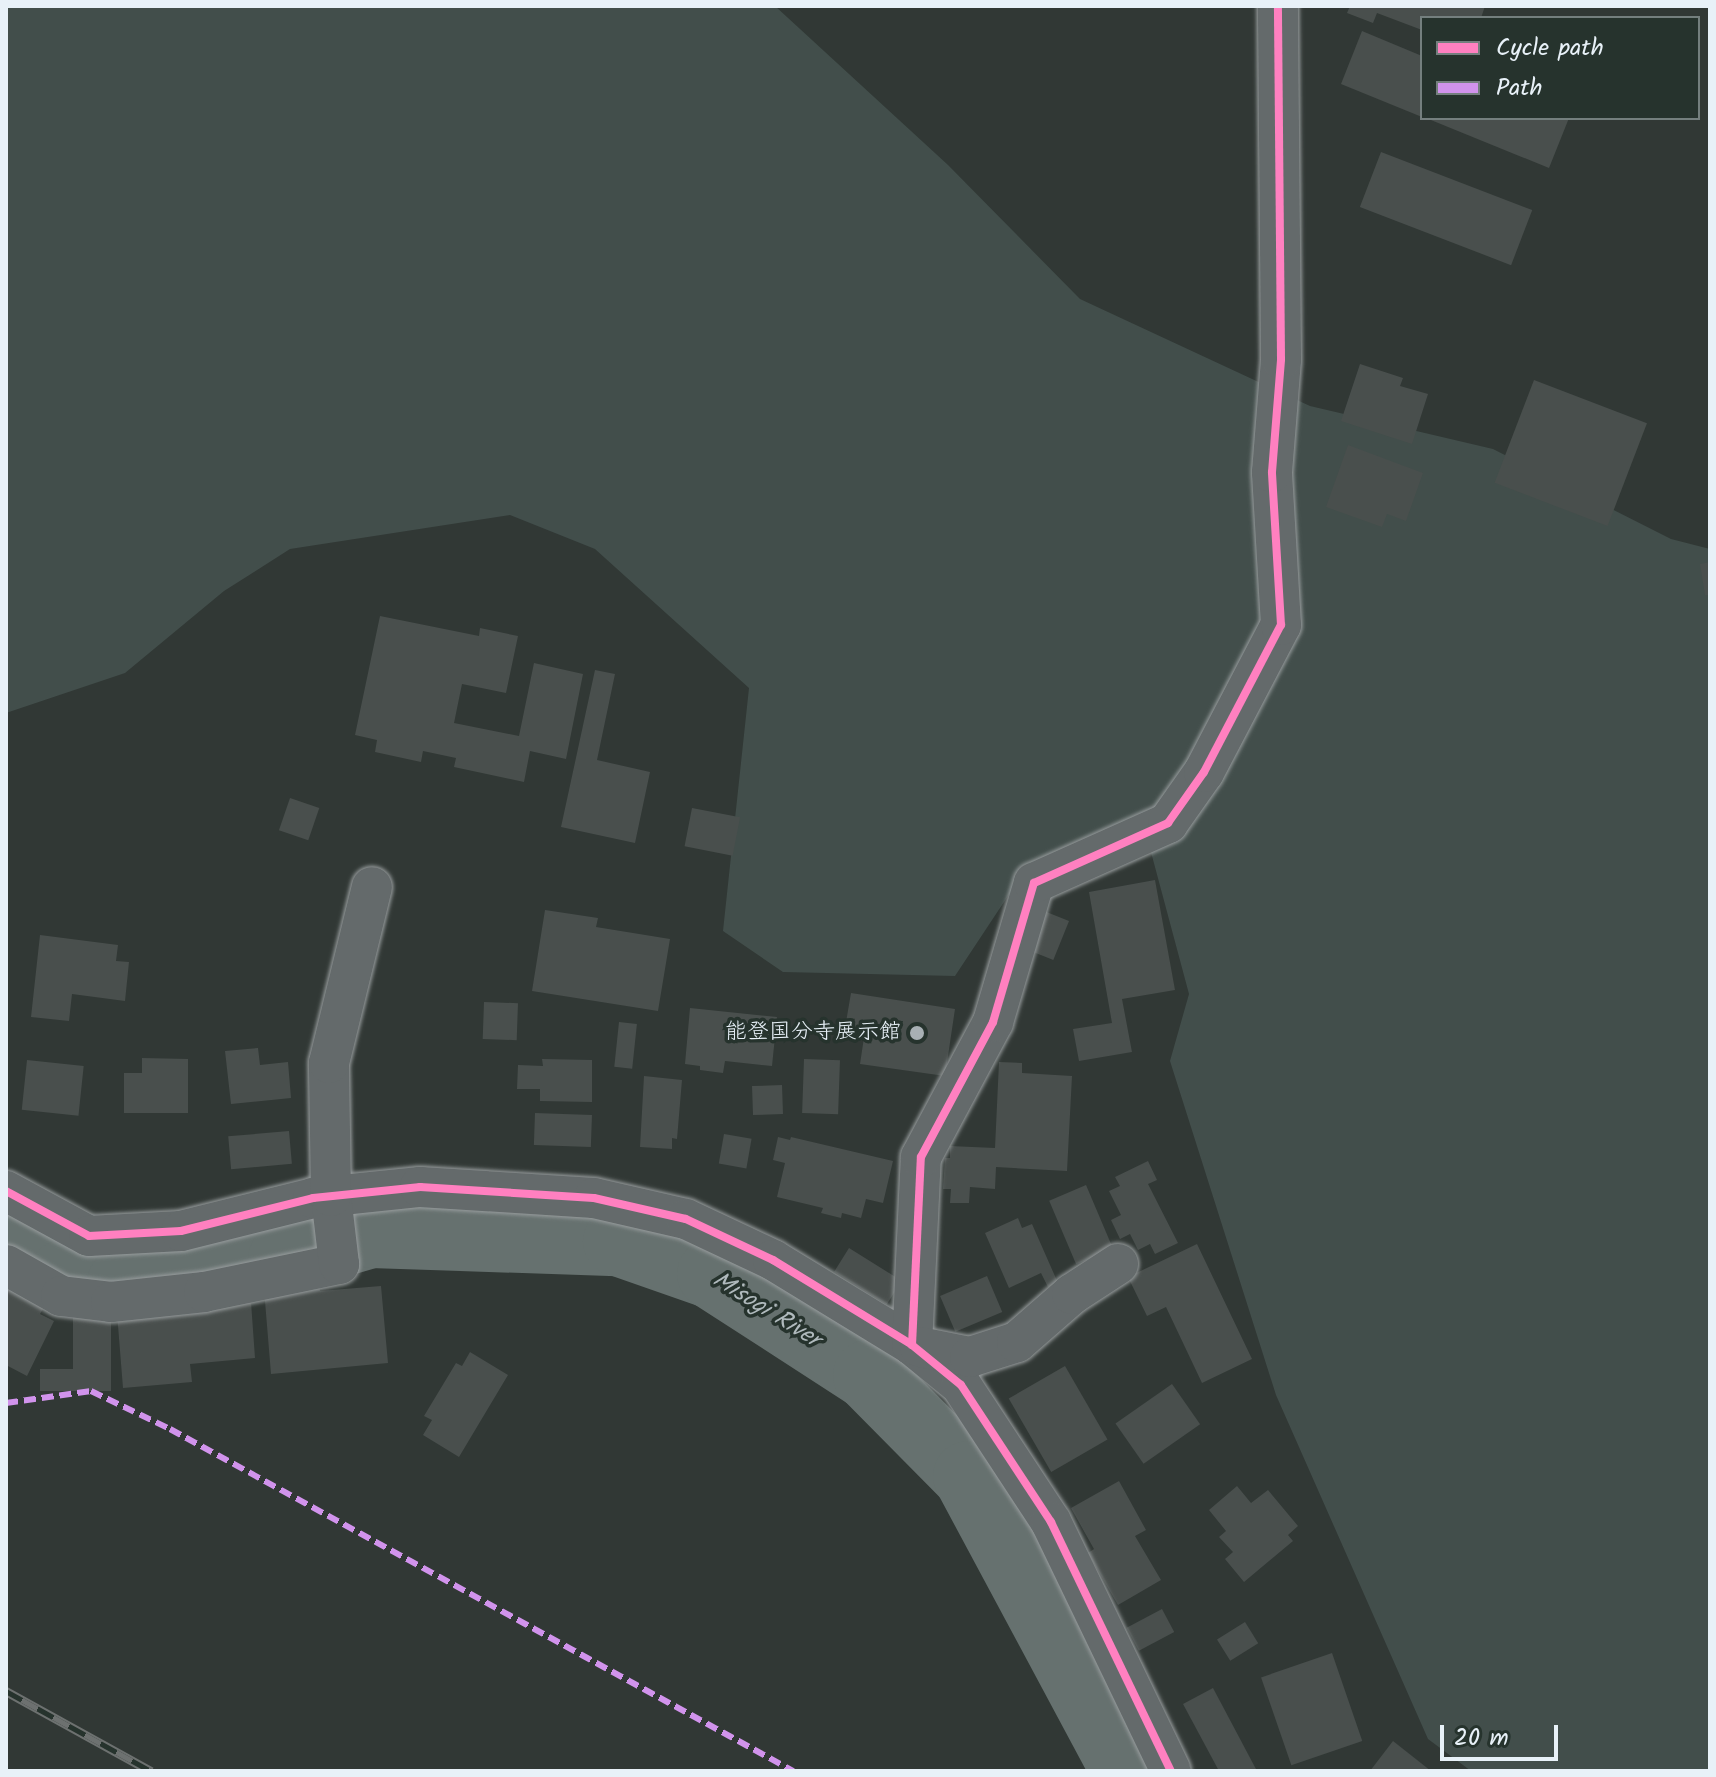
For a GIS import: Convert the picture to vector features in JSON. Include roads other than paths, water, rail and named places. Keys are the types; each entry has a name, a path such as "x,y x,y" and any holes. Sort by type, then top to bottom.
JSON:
{"street":[{"path":"912,1345 921,1157 993,1022 1034,883 1168,823 1204,772 1281,625 1272,472 1281,328 1278,6"},
{"path":"6,1265 61,1296 111,1302 204,1292 339,1264 331,1196 329,1063 372,887"},
{"path":"6,1191 89,1236 181,1231 331,1196 420,1187 594,1198 686,1219 773,1260 912,1345 961,1385 1051,1522 1171,1771"},
{"path":"912,1345 970,1357 1017,1342 1072,1294 1118,1264"}],"waterway":[{"name":"Misogi River","path":"6,1246 63,1275 122,1283 283,1259 371,1233 618,1241 712,1274 868,1375 968,1476 1126,1771"}],"railway":[{"path":"6,1691 151,1771"}],"place":[{"name":"能登国分寺展示館","path":"917,1033"}]}
